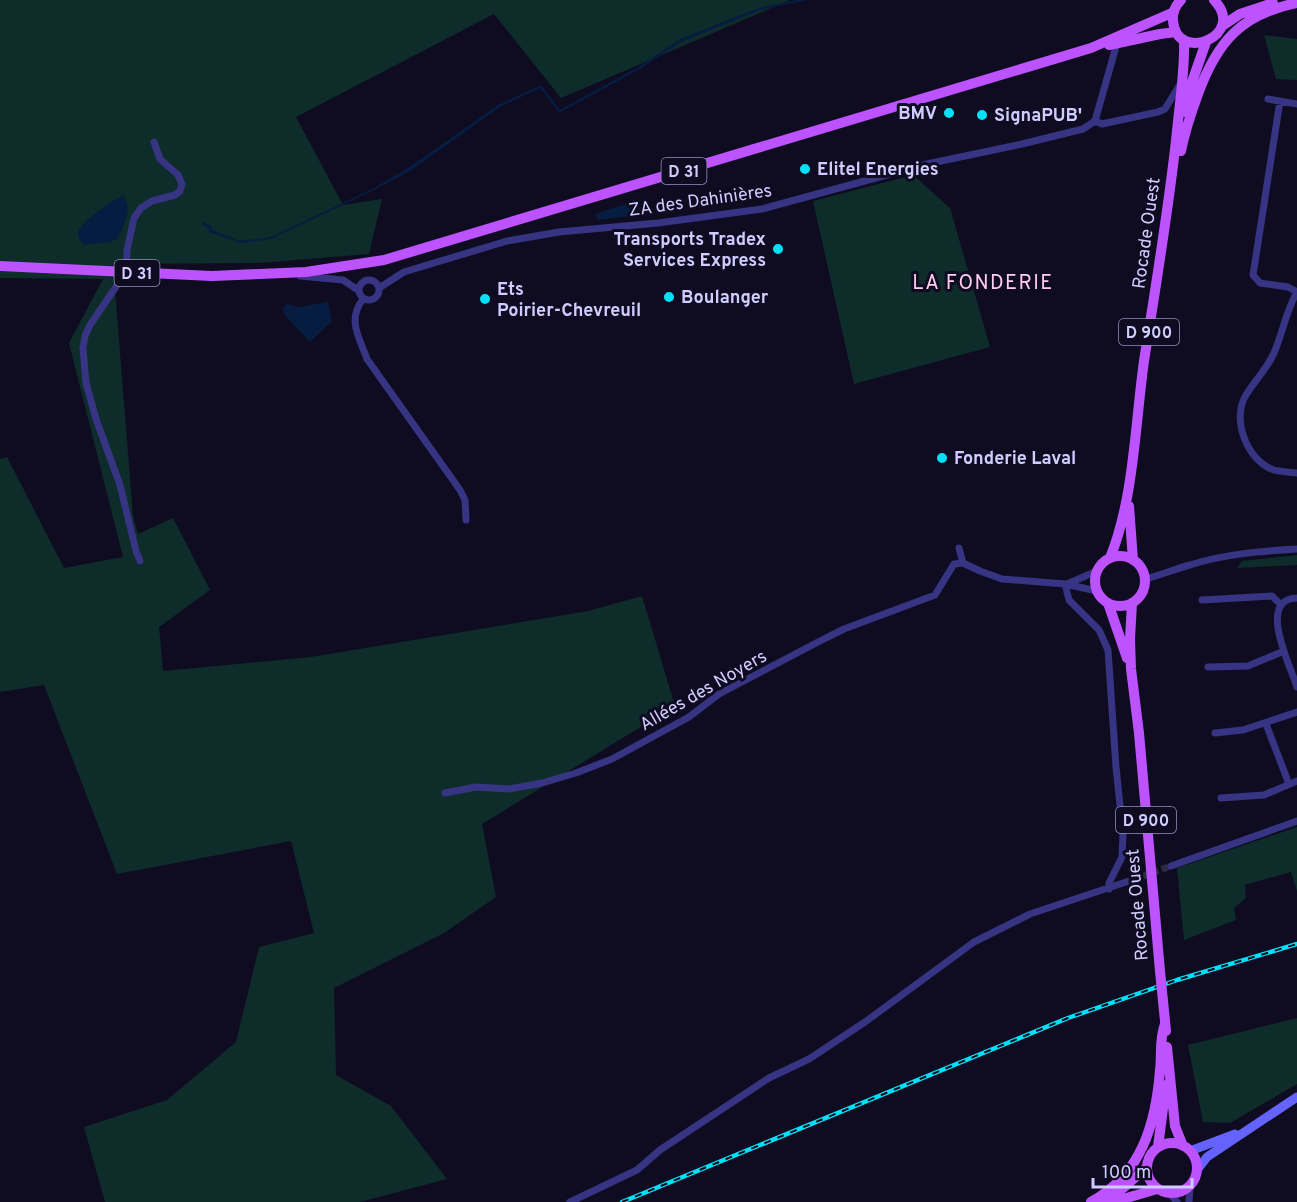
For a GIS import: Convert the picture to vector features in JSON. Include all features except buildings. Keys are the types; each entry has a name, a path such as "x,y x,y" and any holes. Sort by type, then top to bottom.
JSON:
{"main road":[{"path":"1174,12 1181,0"},
{"path":"1215,1 1229,0"},
{"path":"1215,1 1221,9 1222,26"},
{"path":"1180,36 1191,43 1206,42 1218,33 1222,26 1240,14 1277,2 1297,2"},
{"path":"1173,167 1180,155 1186,127 1208,67 1216,52 1238,28 1258,15 1297,2"},
{"name":"Rocade Ouest","path":"1110,558 1118,537 1128,496 1140,395 1175,153 1185,60 1180,36 1172,19 1174,12"},
{"name":"D 31","path":"0,266 212,276 273,274 339,268 384,260 1091,48 1174,12"},
{"name":"D 31","path":"1091,48 1160,34 1180,36"},
{"name":"Rocade Ouest","path":"1175,153 1192,82 1206,42"},
{"name":"Rocade Ouest","path":"1128,496 1133,560"},
{"path":"1126,557 1133,560 1139,565 1145,579 1142,593 1132,603 1116,606 1108,603 1097,591 1095,585 1097,571 1110,558 1126,557"},
{"name":"Rocade Ouest","path":"1108,603 1131,669"},
{"name":"Rocade Ouest","path":"1132,603 1131,669 1139,733 1168,1067 1175,1126 1187,1148"},
{"path":"1091,1202 1123,1176 1141,1152 1155,1108 1161,1035 1165,1024"},
{"name":"Rocade Ouest","path":"1158,1147 1168,1067"},
{"path":"1147,1167 1151,1183 1173,1198 1190,1186 1197,1170 1207,1157 1297,1097"},
{"path":"1187,1148 1250,1127"},
{"path":"1098,1202 1122,1189 1147,1167 1152,1153 1158,1147 1171,1143 1187,1148 1194,1156 1197,1170"},
{"path":"1113,1202 1157,1189"}],"street":[{"path":"1095,121 1117,43"},
{"name":"ZA des Dahinières","path":"379,288 404,272 507,242 559,232 658,223 762,209 927,164 1083,129 1095,121 1102,124 1165,109 1182,80"},
{"path":"1268,99 1297,104"},
{"path":"1280,101 1253,275 1260,283 1288,287 1297,292 1284,321 1275,352 1265,371 1244,396 1240,412 1242,426 1252,453 1273,470 1297,473"},
{"path":"140,561 120,485 89,392 83,348 90,325 126,272 127,250 134,218 141,208 152,201 176,195 180,191 182,184 178,175 160,159 154,142"},
{"path":"273,274 343,280 358,290 363,299 369,301 376,298 379,288 375,282 366,280 358,290"},
{"path":"363,299 355,310 355,324 367,359 460,490 465,500 466,520"},
{"path":"959,548 963,562 980,572 1002,579 1065,585 1097,591"},
{"path":"1145,579 1166,574 1190,564 1228,556 1297,549"},
{"name":"Allées des Noyers","path":"445,793 476,787 509,789 542,783 612,759 689,717 719,694 844,629 935,595 954,564 963,562"},
{"path":"1065,585 1097,571"},
{"path":"1065,585 1069,600 1099,630 1108,651 1123,834 1122,857 1109,883 1109,889"},
{"path":"1202,600 1272,596 1281,605"},
{"path":"1297,598 1286,600 1281,605 1277,620 1284,651 1293,663 1297,687"},
{"path":"1208,668 1248,666 1284,651"},
{"path":"1215,733 1243,730 1297,712"},
{"path":"1266,724 1289,784"},
{"path":"1221,798 1264,795 1297,781"},
{"path":"1171,866 1297,821"},
{"path":"570,1202 637,1170 660,1150 769,1078 809,1059 855,1028 974,942 1030,914 1132,880"},
{"path":"1190,1186 1190,1202"}],"green space":[{"path":"0,0 790,0 561,98 494,14 296,117 343,205 382,199 369,254 259,263 113,264 133,516 138,534 173,518 210,590 159,627 163,671 311,657 588,611 642,596 675,706 482,824 496,897 444,933 334,988 336,1075 391,1106 447,1179 360,1202 105,1202 84,1127 167,1100 236,1042 259,947 314,933 291,841 117,874 44,685 0,692 0,459 7,457 64,568 123,557 69,343 103,279 0,278"},
{"path":"1264,35 1297,39 1297,80 1276,79"},
{"path":"913,175 950,208 990,347 854,384 813,201"},
{"path":"1297,555 1297,565 1237,568 1242,561"},
{"path":"1297,827 1297,891 1291,872 1245,885 1246,898 1234,908 1236,920 1184,940 1177,868"},
{"path":"1297,1018 1297,1084 1230,1123 1203,1122 1188,1045"}],"water":[{"path":"808,0 760,10 681,42 640,69 559,113 540,88 500,107 410,171 271,239 241,243 209,232 209,229 202,224 204,222 212,227 212,230 240,241 271,237 372,189 408,168 498,105 541,85 560,110 638,67 680,39 761,7"},
{"path":"123,196 128,211 118,238 110,242 84,245 78,236 80,228 98,211"},
{"path":"642,199 646,214 599,220 594,214"},
{"path":"328,302 332,321 310,342 283,313 283,308 287,304 299,307"}],"tunnel":[{"path":"1132,880 1171,866"}],"railway":[{"path":"622,1202 1068,1018 1177,980 1297,944"}],"place":[{"name":"BMV","path":"949,113"},
{"name":"SignaPUB'","path":"982,115"},
{"name":"Elitel Energies","path":"805,169"},
{"name":"Transports Tradex Services Express","path":"778,249"},
{"name":"Boulanger","path":"669,297"},
{"name":"Ets Poirier-Chevreuil","path":"485,299"},
{"name":"Fonderie Laval","path":"942,458"}],"district":[{"name":"LA FONDERIE","path":"983,282"}]}
